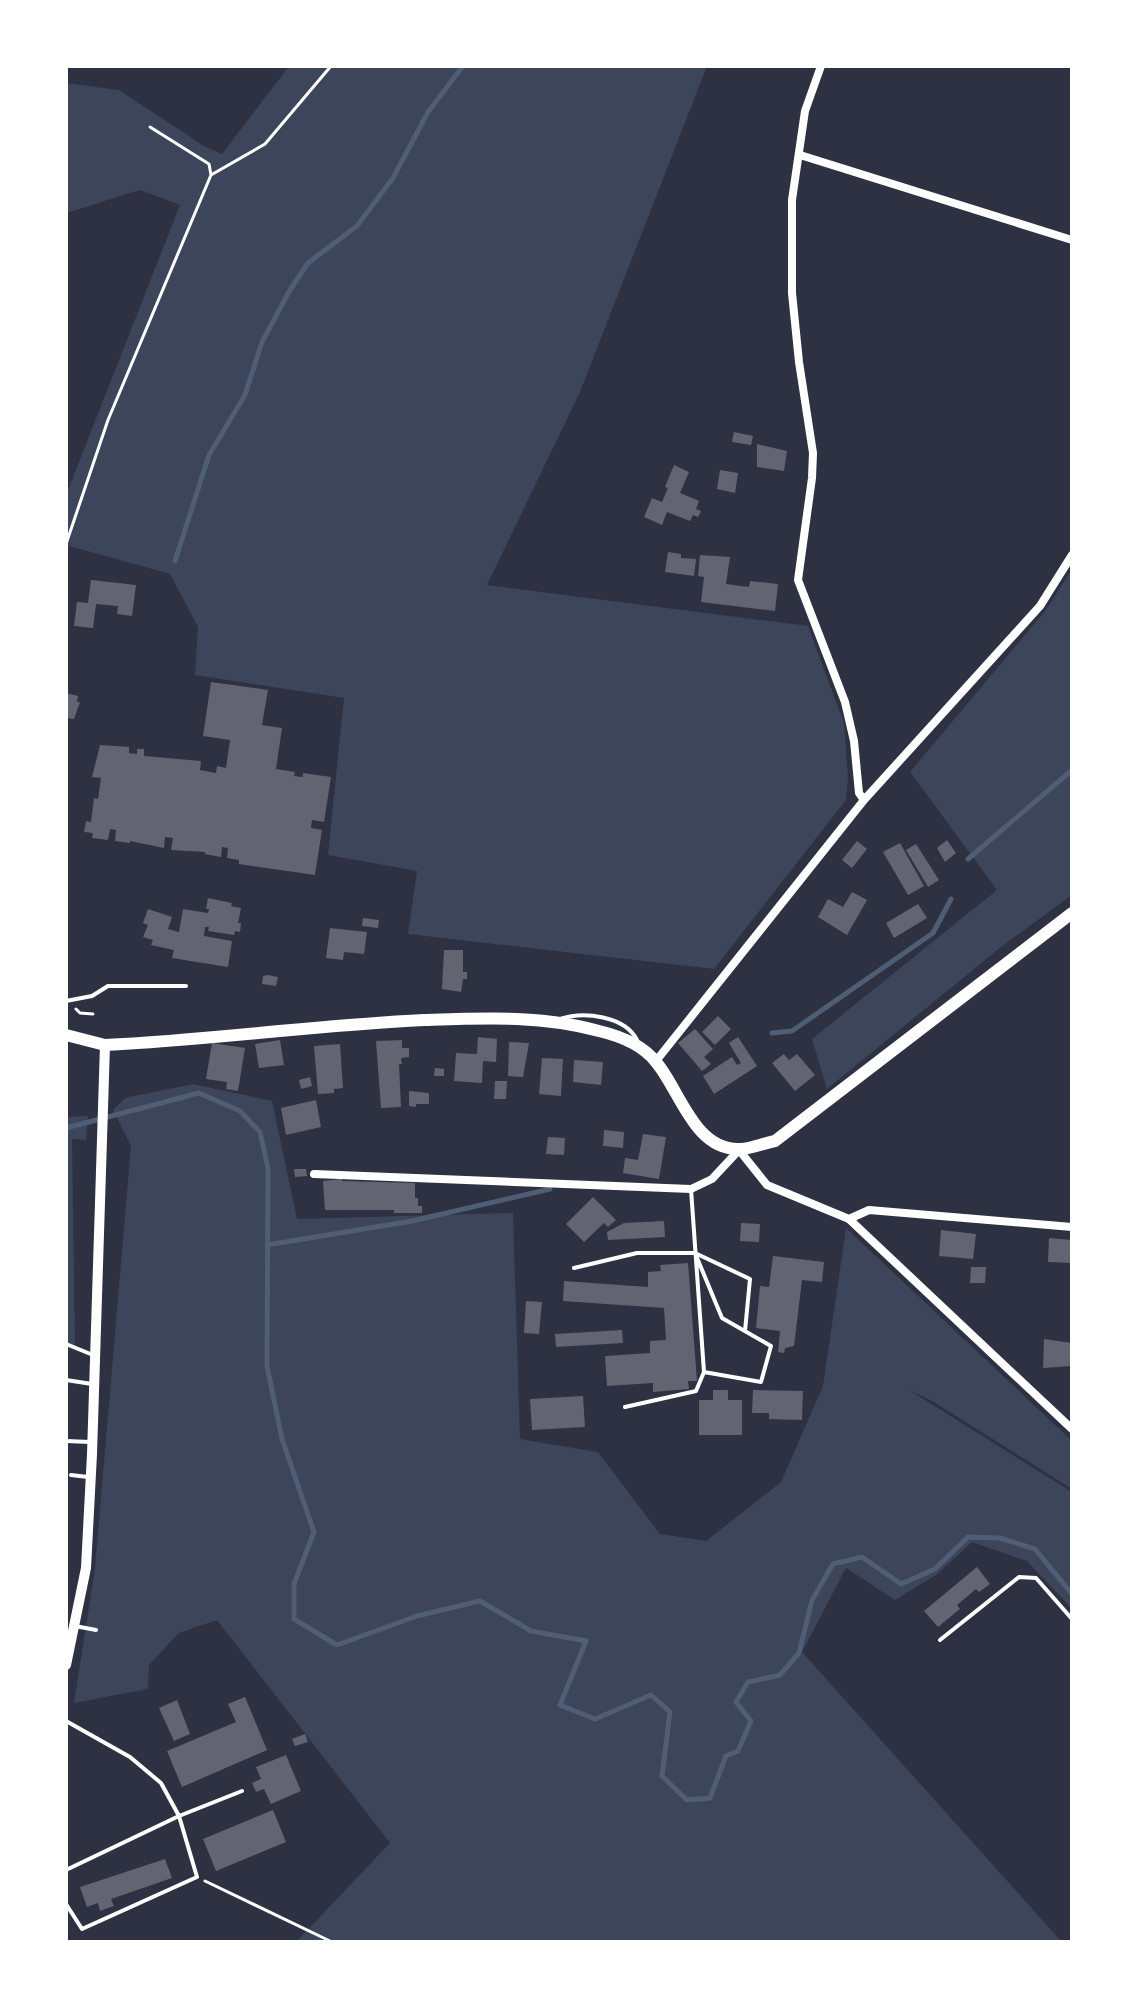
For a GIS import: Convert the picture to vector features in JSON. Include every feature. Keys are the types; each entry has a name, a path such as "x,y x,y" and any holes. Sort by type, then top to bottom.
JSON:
{"main road":[{"path":"66,1035 105,1045 381,1022 494,1017 552,1022 614,1035 639,1046 656,1061 696,1125 714,1144 739,1150 775,1141 1072,913"}],"street":[{"path":"821,66 805,111 792,200 792,293 813,465 798,580 845,702 854,741 859,793 864,800"},
{"path":"800,155 1072,240"},
{"path":"656,1061 864,800 1040,606 1072,555"},
{"path":"66,1665 86,1568 105,1045"},
{"path":"314,1174 691,1189 712,1179 739,1150 767,1185 849,1219 1072,1429"},
{"path":"849,1219 869,1210 1072,1227"}],"lane":[{"path":"66,1001 92,996 108,986 186,986"},
{"path":"625,1407 696,1391 704,1372 691,1189"},
{"path":"574,1268 637,1253 695,1253 750,1279 745,1331"},
{"path":"695,1253 722,1318 771,1346 761,1382 704,1372"},
{"path":"66,1344 95,1356"},
{"path":"66,1380 94,1385"},
{"path":"66,1441 92,1443"},
{"path":"71,1475 91,1477"},
{"path":"940,1640 1019,1577 1036,1578 1072,1619"},
{"path":"75,1626 96,1630"},
{"path":"66,1721 130,1757 161,1783 179,1816 197,1877 82,1929 66,1904"},
{"path":"66,1870 179,1816 242,1791"}],"path":[{"path":"211,175 265,144 331,66"},
{"path":"66,544 108,420 211,175 209,164 150,127"},
{"path":"80,1013 93,1014"},
{"path":"197,1877 332,1942"}],"shaded area":[{"path":"289,66 707,66 580,392 487,585 808,626 844,723 848,777 846,800 714,969 408,934 417,871 328,855 344,698 195,675 198,627 170,574 66,545 66,495 180,205 140,190 66,213 66,83 119,90 204,146 222,154"},
{"path":"1072,569 1072,895 1001,947 827,1089 812,1039 997,890 910,772 1046,610"},
{"path":"193,1084 272,1101 297,1219 513,1213 520,1439 598,1452 660,1534 706,1541 781,1482 823,1386 846,1228 1072,1441 1072,1489 932,1401 909,1390 1072,1492 1072,1609 1027,1561 972,1542 936,1575 895,1600 846,1568 802,1652 1062,1942 296,1942 390,1843 217,1620 179,1633 149,1665 148,1689 74,1703 95,1568 131,1146 113,1110 125,1098"},
{"path":"88,1116 86,1140 72,1139 75,1347 66,1345 66,1117"}],"building":[{"path":"734,432 753,436 751,445 732,442"},
{"path":"757,444 787,451 784,471 757,467"},
{"path":"674,465 689,472 680,493 699,501 696,509 701,511 698,517 693,515 690,521 667,512 662,525 644,517 652,498 662,502"},
{"path":"720,470 738,473 735,493 717,489"},
{"path":"668,552 681,554 681,558 696,559 694,576 665,572"},
{"path":"700,555 730,557 726,584 749,587 750,581 778,584 775,611 701,602 704,577 698,576"},
{"path":"91,580 136,585 132,616 117,614 118,606 96,604 93,628 74,626 77,602 88,603"},
{"path":"211,682 268,690 262,725 282,728 276,769 295,772 294,776 303,777 303,773 331,777 324,822 312,820 311,828 322,830 315,875 239,864 239,860 227,858 228,848 222,847 221,857 205,852 171,850 173,838 165,837 164,848 115,841 116,830 110,829 108,840 92,838 93,833 84,832 86,821 91,822 94,798 98,799 101,778 92,777 100,745 129,747 129,753 137,754 137,749 144,749 144,756 201,761 200,770 216,773 217,766 226,768 230,740 203,736"},
{"path":"66,693 78,696 77,702 80,702 74,719 66,718"},
{"path":"947,840 956,853 945,862 937,848"},
{"path":"857,841 867,849 852,868 842,860"},
{"path":"900,843 924,886 908,895 883,852"},
{"path":"916,844 939,880 928,887 906,850"},
{"path":"852,892 867,900 847,935 818,917 828,899 843,907"},
{"path":"208,898 241,908 240,932 235,931 234,935 208,931 209,927 205,927 204,936 232,941 228,967 172,958 174,950 151,945 153,940 143,937 148,925 143,923 148,909 172,917 168,929 179,932 183,909 208,913"},
{"path":"918,904 927,918 894,938 886,923"},
{"path":"363,918 379,920 378,928 362,926"},
{"path":"330,928 367,932 364,954 344,952 343,960 326,958"},
{"path":"444,950 463,950 463,972 467,972 467,979 463,979 461,992 442,989"},
{"path":"263,976 278,977 276,986 262,984"},
{"path":"718,1016 731,1029 715,1045 702,1032"},
{"path":"695,1029 713,1049 704,1057 711,1064 702,1071 678,1043"},
{"path":"478,1037 497,1039 496,1062 483,1061 482,1083 454,1081 456,1053 477,1054"},
{"path":"738,1037 757,1066 714,1094 703,1076 732,1057 737,1065 741,1063 729,1043"},
{"path":"280,1040 284,1065 259,1068 255,1044"},
{"path":"402,1040 402,1048 409,1048 409,1057 401,1058 402,1064 399,1064 401,1107 381,1108 376,1041"},
{"path":"509,1042 529,1043 523,1077 508,1076"},
{"path":"212,1043 245,1048 238,1091 226,1089 227,1082 206,1079"},
{"path":"340,1044 343,1088 334,1089 334,1093 318,1094 314,1046"},
{"path":"784,1054 789,1060 797,1054 815,1075 795,1091 772,1063"},
{"path":"542,1058 563,1059 561,1096 539,1094"},
{"path":"574,1060 603,1062 601,1085 573,1082"},
{"path":"435,1068 444,1069 444,1076 434,1076"},
{"path":"310,1077 312,1086 301,1089 299,1080"},
{"path":"495,1081 507,1081 506,1099 494,1099"},
{"path":"409,1091 429,1093 429,1104 409,1106"},
{"path":"316,1100 321,1127 286,1135 281,1108"},
{"path":"604,1130 624,1132 623,1148 603,1146"},
{"path":"643,1134 666,1137 659,1179 623,1173 625,1158 638,1160"},
{"path":"548,1137 565,1138 564,1155 546,1154"},
{"path":"294,1169 306,1169 307,1176 295,1177"},
{"path":"342,1179 415,1183 415,1198 418,1198 418,1206 422,1206 422,1213 325,1210 323,1181"},
{"path":"593,1197 616,1220 608,1227 604,1223 584,1242 566,1224"},
{"path":"664,1221 665,1237 608,1240 607,1232 624,1223"},
{"path":"741,1223 760,1224 759,1242 740,1241"},
{"path":"941,1230 976,1234 973,1259 939,1256"},
{"path":"1049,1238 1071,1240 1072,1263 1048,1262"},
{"path":"773,1256 824,1262 822,1282 802,1280 794,1346 785,1348 784,1353 778,1352 780,1331 756,1328 760,1286 769,1287"},
{"path":"688,1263 697,1381 688,1381 689,1389 653,1392 653,1383 607,1386 605,1356 650,1353 650,1341 666,1340 664,1308 563,1301 564,1281 648,1287 648,1272 661,1271 660,1265"},
{"path":"971,1267 986,1267 985,1283 970,1283"},
{"path":"526,1301 542,1302 539,1334 524,1333"},
{"path":"622,1330 623,1343 556,1347 555,1334"},
{"path":"1044,1339 1072,1343 1072,1366 1043,1368"},
{"path":"713,1390 728,1390 728,1400 742,1400 742,1435 699,1435 699,1400 713,1400"},
{"path":"753,1390 803,1391 802,1420 769,1419 769,1413 752,1413"},
{"path":"583,1396 585,1427 532,1430 530,1399"},
{"path":"977,1567 990,1584 979,1592 976,1589 957,1605 960,1609 938,1627 924,1611"},
{"path":"245,1697 267,1750 182,1787 167,1751 236,1722 228,1704"},
{"path":"177,1700 190,1734 174,1741 159,1708"},
{"path":"305,1734 308,1742 295,1746 292,1739"},
{"path":"286,1755 301,1791 271,1804 264,1789 256,1792 252,1783 261,1779 256,1767"},
{"path":"273,1810 286,1842 216,1871 203,1839"},
{"path":"165,1859 172,1878 111,1899 114,1906 100,1911 98,1903 87,1907 80,1887"}],"waterway":[{"path":"175,561 209,455 245,395 262,342 290,290 308,263 357,226 393,178 428,112 463,66"},
{"path":"968,859 1072,770"},
{"path":"772,1033 792,1031 933,933 951,899"},
{"path":"66,1128 199,1093 240,1111 260,1132 268,1168 267,1366 282,1439 314,1532 294,1584 294,1619 337,1645 417,1616 480,1601 531,1631 586,1641 560,1705 595,1719 651,1695 670,1712 662,1776 687,1800 710,1798 726,1756 738,1751 751,1721 736,1702 748,1682 780,1675 799,1653 812,1600 833,1564 862,1557 901,1584 935,1569 968,1537 1000,1538 1035,1549 1072,1594"},
{"path":"267,1245 412,1221 550,1189"}]}
